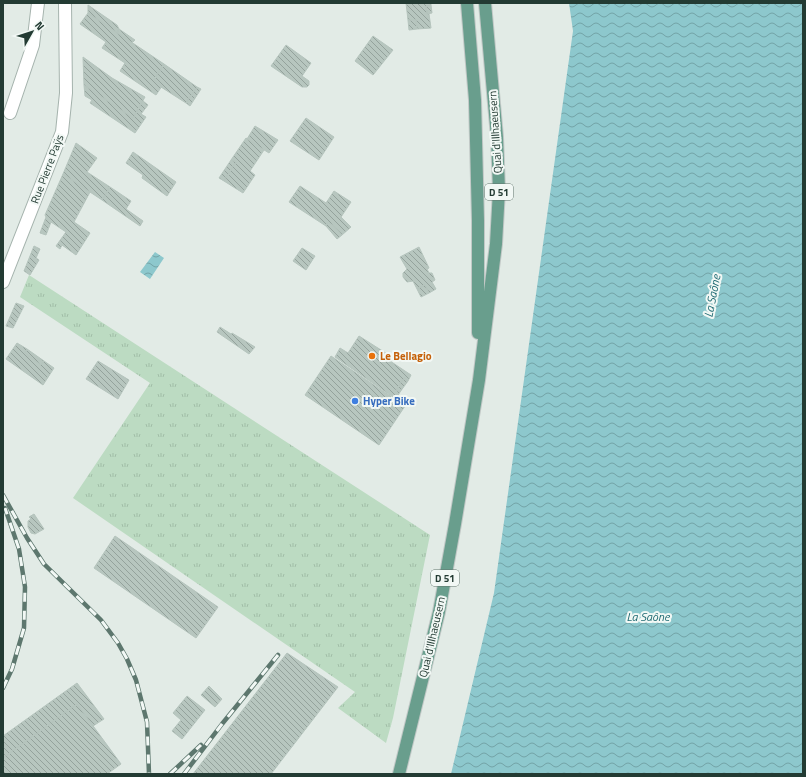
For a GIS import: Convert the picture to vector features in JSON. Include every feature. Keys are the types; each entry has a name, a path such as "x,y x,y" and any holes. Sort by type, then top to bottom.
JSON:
{"main road":[{"name":"Quai d'Illhaeusern","path":"467,3 475,100 478,221 478,380"},
{"name":"Quai d'Illhaeusern","path":"399,774 439,612 456,524 478,380 496,244 499,190 497,137 485,3"}],"street":[{"path":"10,113 33,45 38,3"},
{"name":"Rue Pierre Paÿs","path":"3,282 62,132 66,93 65,3"}],"green space":[{"path":"29,275 430,535 393,718 386,743 338,708 355,692 73,498 150,383 20,297"}],"water":[{"name":"La Saône","path":"569,3 803,3 803,774 451,774 494,593 573,31"},
{"path":"155,252 164,258 150,279 140,272"}],"building":[{"path":"406,3 431,3 431,5 426,6 431,28 417,29 416,20 408,20"},
{"path":"88,5 117,25 119,29 117,33 88,13"},
{"path":"431,5 432,13 427,14 426,6"},
{"path":"88,13 164,64 154,80 162,86 156,95 120,71 125,63 102,48 106,42 80,24"},
{"path":"408,20 416,20 417,29 409,30"},
{"path":"119,29 135,40 132,43 117,33"},
{"path":"373,36 393,50 373,75 355,61"},
{"path":"286,45 311,63 302,76 309,81 309,85 307,87 302,87 271,66"},
{"path":"83,57 112,78 145,97 133,118 84,85"},
{"path":"164,64 197,87 186,103 161,87 162,86 154,80"},
{"path":"84,85 133,118 143,101 148,105 141,114 146,117 135,133 90,103 92,100 85,96"},
{"path":"197,87 201,89 190,106 186,103"},
{"path":"306,118 334,137 319,160 290,141"},
{"path":"255,126 278,140 269,153 247,139"},
{"path":"246,138 264,150 250,171 255,175 243,193 224,181 236,162 231,160"},
{"path":"76,143 97,158 87,172 110,187 102,200 63,174"},
{"path":"133,152 176,182 167,196 142,178 143,175 126,163"},
{"path":"231,160 236,162 224,181 219,178"},
{"path":"63,174 90,192 74,222 90,233 76,255 62,245 60,249 56,246 66,232 51,222 46,235 40,233 46,217 45,215"},
{"path":"300,186 326,203 334,191 351,202 341,217 351,227 342,235 328,222 326,226 289,202"},
{"path":"110,187 131,201 126,209 143,221 140,226 102,200"},
{"path":"328,222 342,235 337,239 326,226"},
{"path":"34,246 40,249 36,258 39,260 30,275 24,271"},
{"path":"419,247 429,268 427,269 429,273 432,273 435,280 432,282 436,289 429,293 425,285 417,289 413,281 407,282 403,277 403,273 407,269 400,257"},
{"path":"302,248 315,256 306,270 293,261"},
{"path":"425,285 429,293 421,297 417,289"},
{"path":"16,303 24,306 13,328 6,326"},
{"path":"220,327 255,347 249,354 217,332"},
{"path":"359,336 392,357 390,361 411,375 408,381 404,378 396,390 400,392 396,399 335,357 340,348 348,353"},
{"path":"17,343 27,349 25,353 41,365 44,361 54,368 43,385 6,359"},
{"path":"27,349 44,361 41,365 25,353"},
{"name":"Hyper Bike","path":"331,356 405,406 379,445 305,395"},
{"path":"98,361 129,380 118,399 86,379"},
{"path":"404,378 408,381 400,392 396,390"},
{"path":"34,514 44,529 35,534 31,533 28,527 28,521 31,519 29,517"},
{"path":"115,536 218,607 196,638 94,568"},
{"path":"287,653 338,687 271,774 193,774"},
{"path":"77,683 104,719 93,726 77,704 3,758 3,736"},
{"path":"209,686 222,699 215,707 201,695"},
{"path":"187,696 205,710 182,739 172,731 181,720 173,713"},
{"path":"77,704 121,764 107,774 3,774 3,758"}],"railway":[{"path":"3,495 27,538 44,564 101,620 118,643 127,659 136,680 147,722 149,774"},
{"path":"3,688 12,669 24,628 25,587 19,549 5,508"},
{"path":"184,774 278,655"},
{"path":"170,774 201,745"}],"place":[{"name":"Le Bellagio","path":"372,356"},
{"name":"Hyper Bike","path":"355,401"}]}
